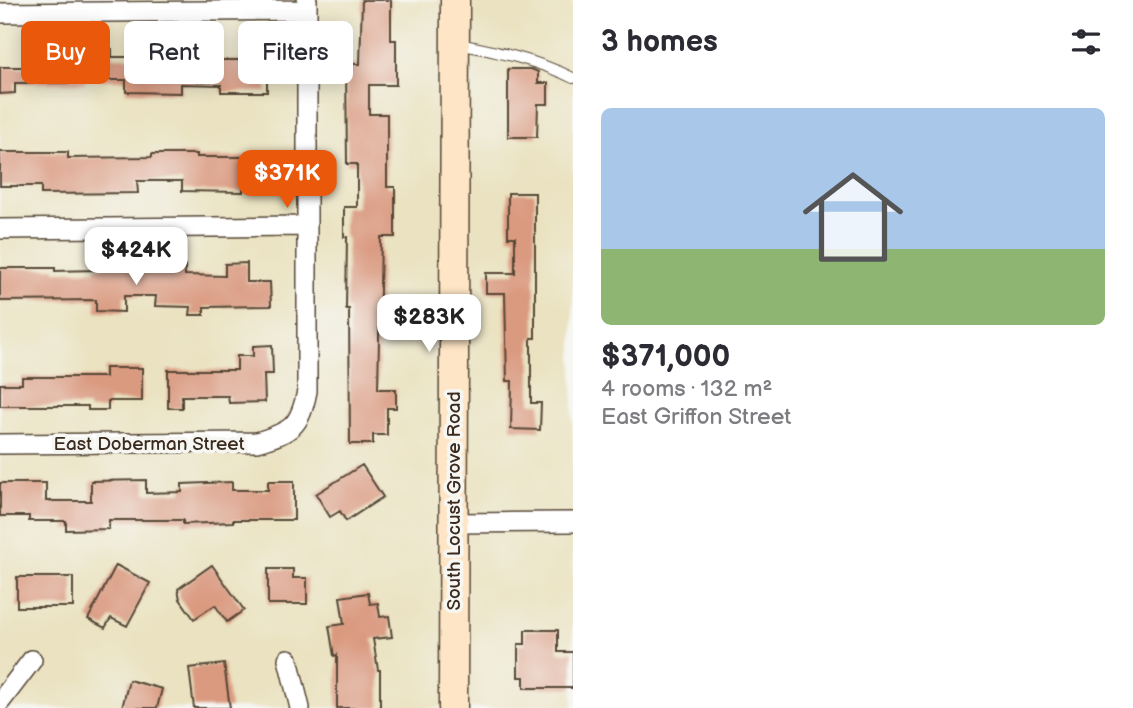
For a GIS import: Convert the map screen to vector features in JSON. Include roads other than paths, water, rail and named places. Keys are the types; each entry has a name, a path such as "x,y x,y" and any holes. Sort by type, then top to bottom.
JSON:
{"main road":[{"name":"South Locust Grove Road","path":"453,708 455,0"}],"street":[{"path":"0,13 307,5 307,226 0,229"},
{"name":"East Doberman Street","path":"0,444 257,442 295,427 303,412 307,391 307,226"},
{"path":"453,523 573,522"},
{"path":"288,659 300,708"},
{"path":"0,702 32,660"}],"lane":[{"path":"455,43 509,54 573,78"}]}
